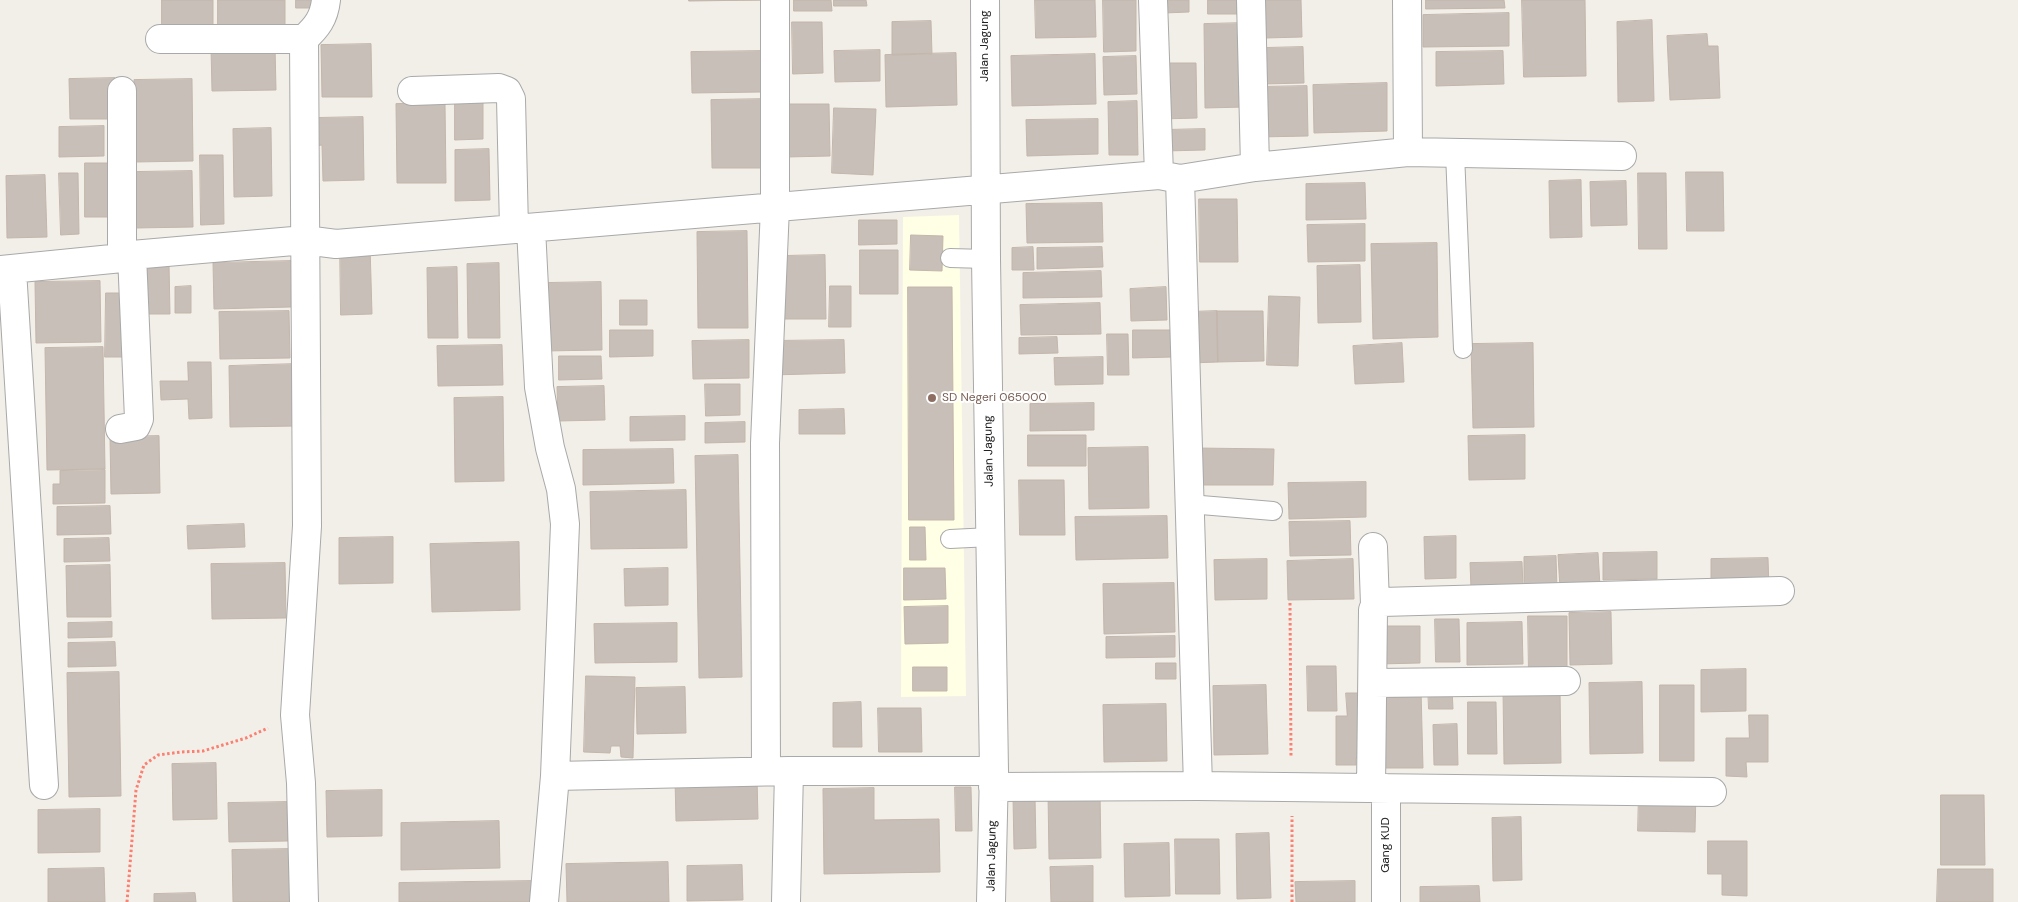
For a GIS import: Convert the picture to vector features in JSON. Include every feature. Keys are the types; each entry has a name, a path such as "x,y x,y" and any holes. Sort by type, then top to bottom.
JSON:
{"street":[{"path":"160,39 304,39 320,24 325,11 326,0"},
{"path":"775,0 775,207 765,444 777,771 786,902"},
{"name":"Jalan Jagung","path":"985,0 986,258 994,779 991,902"},
{"path":"1153,0 1169,177 1190,504 1198,786"},
{"path":"1251,0 1255,166"},
{"path":"1407,0 1408,152"},
{"path":"304,39 307,526 296,715 301,783 304,902"},
{"path":"412,91 499,88 507,91 511,99 539,386 550,448 561,489 565,524 555,776 544,902"},
{"path":"120,429 136,426 140,420 127,256 122,92"},
{"path":"44,785 6,270 127,256 305,240 336,244 986,189 1169,177 1255,166 1408,152 1622,156"},
{"name":"Gang KUD","path":"1373,547 1375,605 1373,610 1373,683 1386,902"},
{"path":"1375,605 1382,602 1780,591"},
{"path":"1373,683 1566,682"},
{"path":"555,776 777,771 1198,786 1712,792"}],"lane":[{"path":"1456,153 1463,349"},
{"path":"950,258 986,258"},
{"path":"1190,504 1273,511"},
{"path":"950,538 991,537"}],"path":[{"path":"1290,603 1292,902"},
{"path":"127,902 136,790 144,765 158,755 203,751 246,738 296,715"}],"shaded area":[{"name":"SD Negeri 065000","path":"959,215 966,696 901,697 903,217"}],"building":[{"path":"162,0 213,0 213,34 162,34"},
{"path":"218,0 285,0 285,29 218,29"},
{"path":"296,0 319,0 319,8 296,8"},
{"path":"689,0 762,0 689,1"},
{"path":"794,0 831,0 832,11 794,11"},
{"path":"834,0 866,0 867,6 834,6"},
{"path":"1035,0 1095,0 1096,37 1036,38"},
{"path":"1103,0 1136,0 1136,51 1104,52"},
{"path":"1164,0 1189,0 1189,12 1164,13"},
{"path":"1208,0 1241,0 1242,14 1208,14"},
{"path":"1265,0 1301,0 1302,37 1266,38"},
{"path":"1426,0 1504,0 1505,8 1426,9"},
{"path":"1522,0 1585,0 1586,76 1524,77"},
{"path":"1509,13 1509,46 1423,47 1423,15"},
{"path":"1652,20 1654,101 1618,102 1617,22"},
{"path":"931,21 932,54 892,55 892,22"},
{"path":"792,22 822,22 823,73 793,74"},
{"path":"1244,23 1245,107 1205,108 1204,24"},
{"path":"1707,34 1708,46 1718,46 1720,98 1670,100 1667,36"},
{"path":"371,44 372,97 322,97 321,45"},
{"path":"275,46 276,90 212,91 211,48"},
{"path":"1303,47 1304,83 1264,84 1263,48"},
{"path":"880,50 880,81 835,82 834,51"},
{"path":"762,51 762,92 692,93 691,52"},
{"path":"1503,51 1504,84 1436,86 1436,52"},
{"path":"956,53 957,105 886,107 885,55"},
{"path":"1095,54 1096,104 1012,106 1011,56"},
{"path":"1136,56 1137,94 1104,95 1103,57"},
{"path":"1160,63 1196,63 1197,118 1161,119"},
{"path":"115,78 116,119 70,119 69,79"},
{"path":"192,79 193,161 135,162 134,80"},
{"path":"1387,83 1387,131 1314,133 1313,85"},
{"path":"1307,86 1308,136 1258,137 1257,87"},
{"path":"455,98 483,98 483,139 455,140"},
{"path":"766,99 767,168 712,168 711,100"},
{"path":"1137,101 1138,155 1109,155 1108,102"},
{"path":"445,103 446,183 397,183 396,104"},
{"path":"786,104 829,104 830,156 787,157"},
{"path":"834,108 876,109 873,175 832,173"},
{"path":"363,117 364,180 323,181 322,145 315,146 314,118"},
{"path":"1098,119 1098,154 1027,156 1026,120"},
{"path":"104,126 104,156 59,157 59,127"},
{"path":"271,128 272,196 234,197 233,129"},
{"path":"1205,129 1205,150 1165,151 1164,130"},
{"path":"489,149 490,200 455,201 455,150"},
{"path":"200,155 223,155 224,224 201,225"},
{"path":"85,163 120,163 120,217 85,217"},
{"path":"192,171 193,227 136,228 135,172"},
{"path":"1686,172 1723,172 1724,231 1687,231"},
{"path":"59,173 78,173 79,234 61,235"},
{"path":"1638,173 1666,173 1667,249 1639,249"},
{"path":"45,175 47,237 7,238 6,176"},
{"path":"1581,180 1582,237 1550,238 1549,181"},
{"path":"1626,181 1627,225 1591,226 1590,182"},
{"path":"1365,183 1366,219 1306,220 1306,184"},
{"path":"1199,199 1237,199 1238,262 1200,262"},
{"path":"1102,203 1103,242 1027,243 1026,204"},
{"path":"859,220 897,220 897,244 859,245"},
{"path":"1365,224 1365,261 1308,262 1307,225"},
{"path":"747,231 748,328 698,328 697,232"},
{"path":"911,235 943,236 942,271 910,270"},
{"path":"1437,243 1438,337 1373,339 1371,244"},
{"path":"340,245 370,245 372,314 341,315"},
{"path":"1033,247 1034,270 1012,270 1012,248"},
{"path":"1102,247 1103,267 1037,269 1037,248"},
{"path":"860,250 898,250 898,294 860,294"},
{"path":"825,255 826,319 783,319 782,256"},
{"path":"291,261 291,307 214,309 213,263"},
{"path":"499,263 500,338 468,338 467,264"},
{"path":"140,264 169,264 170,314 141,314"},
{"path":"1360,265 1361,322 1318,323 1317,266"},
{"path":"457,267 458,338 428,338 427,268"},
{"path":"1101,271 1102,297 1023,298 1023,273"},
{"path":"100,281 101,342 36,343 35,282"},
{"path":"601,282 602,350 545,351 544,283"},
{"path":"191,286 191,313 175,313 175,287"},
{"path":"830,286 851,286 851,327 829,327"},
{"path":"908,287 952,287 954,520 909,520"},
{"path":"1166,287 1167,320 1131,321 1130,289"},
{"path":"106,293 131,293 130,357 105,357"},
{"path":"1269,296 1300,297 1298,366 1267,365"},
{"path":"620,300 647,300 647,325 620,325"},
{"path":"1100,303 1101,334 1021,335 1020,305"},
{"path":"289,311 290,358 220,359 219,312"},
{"path":"1217,311 1263,311 1264,361 1218,362"},
{"path":"1217,311 1218,362 1190,363 1189,312"},
{"path":"610,330 653,330 653,356 610,357"},
{"path":"1133,330 1172,330 1173,357 1133,358"},
{"path":"1107,334 1128,334 1129,375 1108,375"},
{"path":"1057,337 1058,353 1019,354 1019,338"},
{"path":"749,340 749,378 693,379 692,341"},
{"path":"844,340 845,373 771,375 770,341"},
{"path":"1402,343 1404,382 1355,384 1353,346"},
{"path":"1533,343 1534,427 1473,428 1471,344"},
{"path":"502,345 503,385 438,386 437,346"},
{"path":"103,347 105,469 47,470 45,348"},
{"path":"559,356 601,356 602,379 559,380"},
{"path":"1103,357 1103,384 1055,385 1054,358"},
{"path":"188,362 211,362 212,418 189,419 188,399 161,400 160,381 188,381"},
{"path":"296,364 297,426 230,427 229,366"},
{"path":"705,384 740,384 740,415 706,416"},
{"path":"604,386 605,420 558,421 557,387"},
{"path":"503,397 504,481 455,482 454,398"},
{"path":"1094,403 1094,430 1030,431 1030,404"},
{"path":"844,409 845,434 799,434 799,410"},
{"path":"685,416 685,440 630,441 630,417"},
{"path":"745,422 745,442 705,443 705,423"},
{"path":"1028,435 1086,435 1086,466 1028,466"},
{"path":"1525,435 1525,479 1469,480 1468,436"},
{"path":"159,436 160,493 111,494 110,437"},
{"path":"1148,447 1149,508 1089,509 1088,448"},
{"path":"1196,448 1274,449 1273,485 1196,485"},
{"path":"673,449 674,483 583,485 583,450"},
{"path":"738,455 742,677 699,678 695,456"},
{"path":"105,470 105,503 53,504 53,484 60,484 60,471"},
{"path":"1019,480 1064,480 1065,535 1020,535"},
{"path":"1366,482 1366,517 1289,519 1288,483"},
{"path":"686,490 687,548 591,549 590,492"},
{"path":"110,506 111,534 57,535 57,507"},
{"path":"1167,516 1168,558 1076,560 1075,517"},
{"path":"1350,521 1351,555 1290,556 1289,522"},
{"path":"244,524 245,547 188,549 187,526"},
{"path":"910,527 925,527 926,560 910,560"},
{"path":"1456,536 1456,578 1425,579 1424,537"},
{"path":"393,537 393,583 339,584 339,538"},
{"path":"109,538 110,561 64,562 64,539"},
{"path":"519,542 520,610 432,612 430,544"},
{"path":"1657,552 1657,579 1603,580 1603,553"},
{"path":"1598,553 1600,586 1560,588 1558,555"},
{"path":"1556,556 1557,589 1524,590 1524,557"},
{"path":"1768,558 1769,588 1711,590 1711,559"},
{"path":"1267,559 1267,599 1215,600 1214,560"},
{"path":"1353,559 1354,599 1288,600 1287,561"},
{"path":"1522,562 1523,588 1471,589 1470,563"},
{"path":"285,563 286,618 212,619 211,564"},
{"path":"110,565 111,617 67,617 66,566"},
{"path":"668,568 668,605 625,606 624,569"},
{"path":"904,568 945,568 946,599 904,600"},
{"path":"1174,583 1175,632 1104,634 1103,584"},
{"path":"948,606 948,643 905,644 904,607"},
{"path":"1611,612 1612,664 1570,665 1569,613"},
{"path":"1528,616 1567,616 1567,676 1529,677"},
{"path":"1435,619 1459,619 1460,662 1436,662"},
{"path":"112,622 112,637 68,638 68,623"},
{"path":"1522,622 1523,664 1467,665 1467,623"},
{"path":"677,623 677,662 595,663 594,624"},
{"path":"1379,626 1420,626 1420,663 1379,664"},
{"path":"1175,636 1175,657 1106,658 1106,637"},
{"path":"115,642 116,666 68,667 68,643"},
{"path":"1156,663 1176,663 1176,679 1156,679"},
{"path":"1307,666 1336,666 1337,711 1308,711"},
{"path":"913,667 947,667 947,691 913,691"},
{"path":"1746,669 1746,711 1701,712 1701,670"},
{"path":"119,672 121,796 69,797 67,673"},
{"path":"586,676 635,677 633,758 621,757 620,746 611,746 610,753 584,752"},
{"path":"1642,682 1643,753 1590,754 1589,683"},
{"path":"1266,685 1268,754 1214,755 1213,686"},
{"path":"1660,685 1694,685 1694,761 1660,761"},
{"path":"685,687 686,733 637,734 636,688"},
{"path":"1428,688 1452,688 1453,709 1429,709"},
{"path":"1421,689 1423,768 1381,768 1380,690"},
{"path":"1560,689 1561,763 1504,764 1503,690"},
{"path":"1346,693 1369,693 1369,758 1356,758 1356,765 1336,765 1336,716 1347,716"},
{"path":"861,702 862,747 833,747 833,703"},
{"path":"1468,702 1496,702 1497,754 1468,754"},
{"path":"1166,704 1167,761 1104,762 1103,705"},
{"path":"878,708 921,708 922,752 879,752"},
{"path":"1749,715 1768,715 1768,762 1746,762 1747,777 1726,776 1726,738 1749,738"},
{"path":"1457,724 1458,765 1434,765 1433,725"},
{"path":"216,763 217,819 173,820 172,764"},
{"path":"757,777 758,819 676,821 675,779"},
{"path":"955,787 971,787 972,831 956,831"},
{"path":"874,788 874,820 939,819 940,872 824,874 823,789"},
{"path":"382,790 382,836 327,837 326,791"},
{"path":"1639,791 1696,792 1695,832 1638,831"},
{"path":"1100,792 1101,858 1049,859 1048,793"},
{"path":"1941,795 1984,795 1985,865 1941,865"},
{"path":"1035,797 1036,848 1014,849 1013,798"},
{"path":"287,802 288,841 229,842 228,803"},
{"path":"100,809 100,852 38,853 38,810"},
{"path":"1521,817 1522,880 1493,881 1492,818"},
{"path":"499,821 500,868 401,870 401,823"},
{"path":"1269,833 1271,898 1237,899 1236,834"},
{"path":"1175,839 1219,839 1220,894 1176,894"},
{"path":"1708,841 1747,841 1747,896 1722,895 1722,874 1708,874"},
{"path":"1169,843 1170,896 1125,897 1124,844"},
{"path":"289,849 290,902 233,902 232,850"},
{"path":"668,862 669,902 567,902 566,864"},
{"path":"742,865 743,900 687,901 687,866"},
{"path":"1093,866 1093,902 1051,902 1050,867"},
{"path":"104,868 105,902 48,902 48,869"},
{"path":"1938,869 1993,869 1993,902 1937,902"},
{"path":"532,881 533,902 399,902 399,883"},
{"path":"1355,881 1355,902 1296,902 1295,882"},
{"path":"1479,886 1480,902 1420,902 1420,887"},
{"path":"195,893 196,902 154,902 154,894"}],"place":[{"name":"SD Negeri 065000","path":"932,398"}]}
